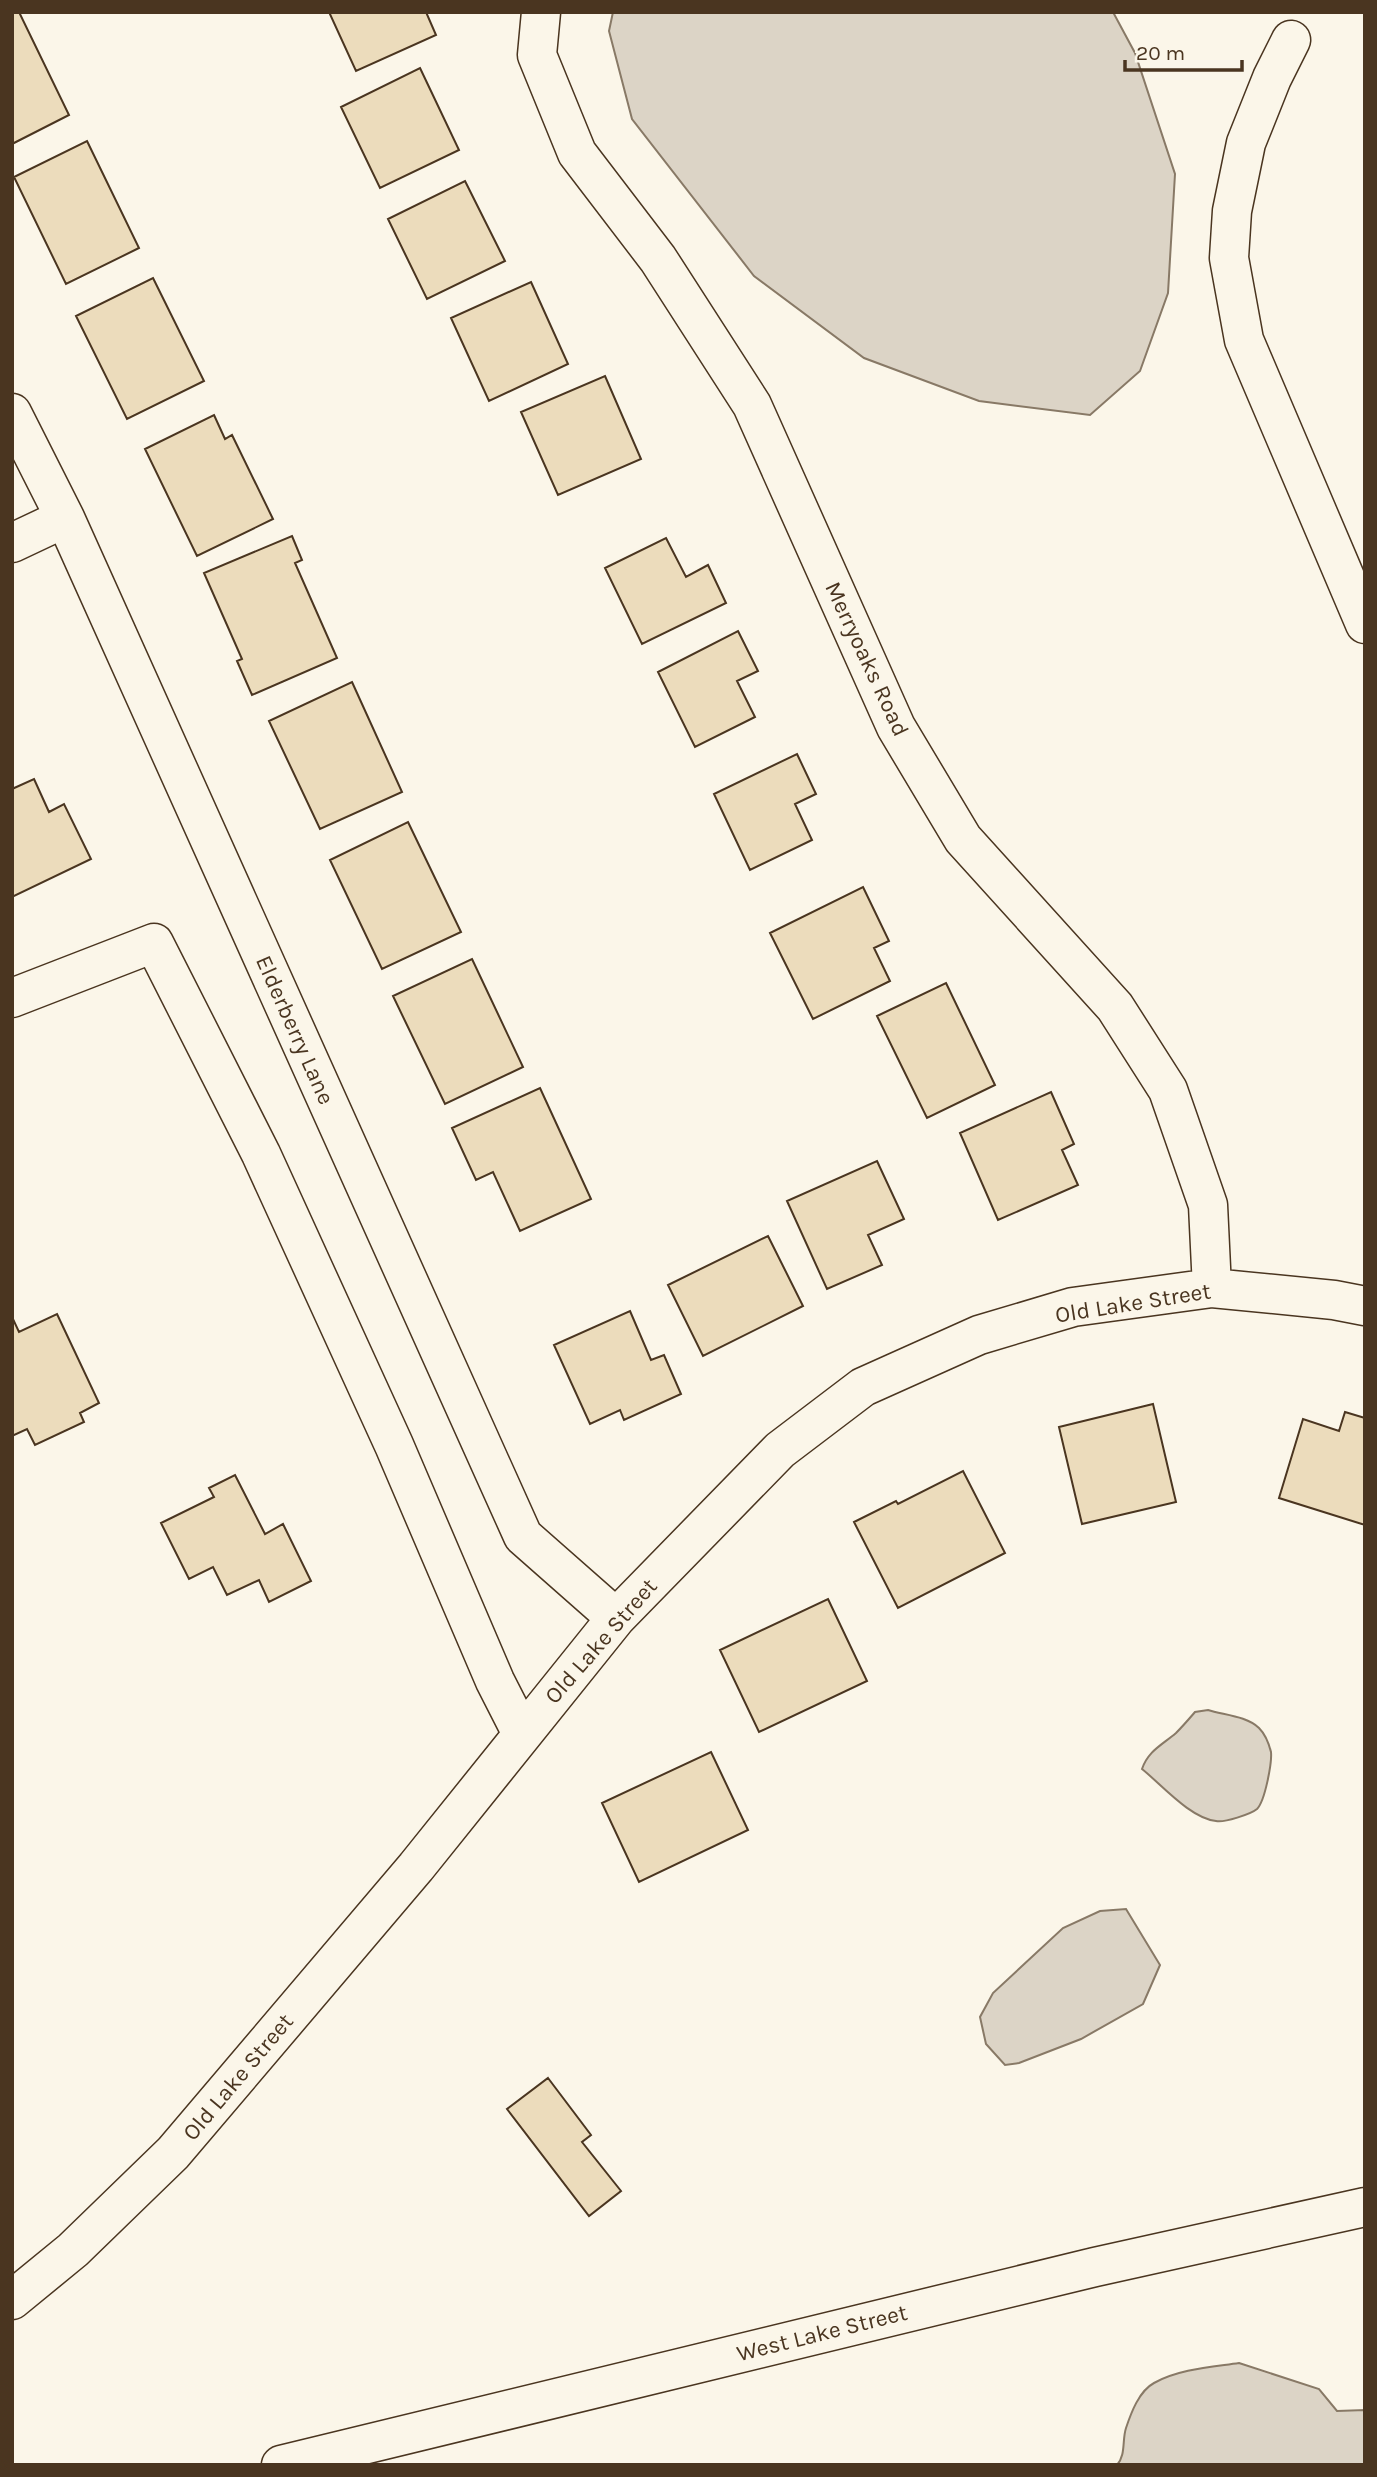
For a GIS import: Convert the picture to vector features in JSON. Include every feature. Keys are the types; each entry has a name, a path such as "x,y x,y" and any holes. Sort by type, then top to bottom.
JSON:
{"main road":[{"name":"Merryoaks Road","path":"541,12 537,55 577,153 657,258 752,405 896,727 963,839 1115,1007 1168,1090 1208,1205 1212,1288"},
{"path":"1291,40 1272,78 1246,143 1232,211 1229,258 1244,340 1365,624"},
{"name":"Elderberry Lane","path":"12,413 65,518 523,1536 616,1618"},
{"path":"12,544 65,518"},
{"path":"12,998 154,943 261,1154 394,1445 495,1681 522,1734"},
{"name":"Old Lake Street","path":"12,2300 73,2250 173,2153 416,1867 616,1618 780,1450 863,1387 979,1335 1073,1307 1212,1288 1334,1300 1365,1306"},
{"name":"West Lake Street","path":"281,2465 1095,2267 1365,2207"}],"shaded area":[{"path":"613,12 1113,12 1135,53 1175,174 1168,293 1140,371 1090,415 979,401 864,358 754,276 632,119 609,31"},
{"path":"1208,1710 1242,1718 1254,1724 1263,1733 1271,1752 1267,1782 1260,1805 1249,1813 1225,1821 1206,1819 1196,1814 1142,1769 1152,1753 1195,1712"},
{"path":"1126,1909 1160,1965 1143,2004 1081,2039 1019,2063 1005,2065 986,2044 980,2017 993,1993 1063,1928 1100,1911"},
{"path":"1239,2363 1319,2389 1337,2411 1365,2410 1365,2465 1117,2465 1122,2457 1130,2416 1149,2387 1164,2378 1185,2372"}],"building":[{"path":"12,12 19,12 69,115 12,144"},
{"path":"329,12 426,12 436,35 356,71"},
{"path":"420,68 459,150 380,188 341,107"},
{"path":"87,141 139,248 66,284 14,177"},
{"path":"465,181 505,261 427,299 388,219"},
{"path":"153,278 204,381 127,419 76,316"},
{"path":"531,282 568,364 489,401 451,318"},
{"path":"605,376 641,459 558,495 521,412"},
{"path":"214,415 225,439 232,435 273,519 197,556 145,449"},
{"path":"292,536 302,560 295,563 337,658 252,695 237,661 242,659 204,573"},
{"path":"666,538 686,577 708,565 726,603 642,644 605,568"},
{"path":"738,631 758,671 737,681 755,717 695,747 658,672"},
{"path":"352,682 402,792 320,829 269,721"},
{"path":"797,754 816,794 795,804 812,840 750,870 714,794"},
{"path":"34,779 49,812 64,804 91,859 12,897 12,789"},
{"path":"408,822 461,932 382,969 330,860"},
{"path":"863,887 889,941 874,948 890,981 813,1019 770,933"},
{"path":"472,959 523,1067 445,1104 393,996"},
{"path":"946,983 995,1085 927,1118 877,1016"},
{"path":"540,1088 591,1199 520,1231 493,1172 476,1180 452,1128"},
{"path":"1051,1092 1074,1144 1062,1150 1078,1185 998,1220 960,1133"},
{"path":"877,1161 904,1219 868,1235 882,1265 827,1289 787,1201"},
{"path":"768,1236 803,1306 703,1356 668,1285"},
{"path":"630,1311 651,1360 664,1355 681,1394 624,1420 620,1410 590,1424 554,1345"},
{"path":"57,1314 99,1403 80,1413 84,1422 35,1445 27,1429 12,1436 12,1317 19,1332"},
{"path":"1153,1404 1176,1502 1082,1524 1059,1427"},
{"path":"1345,1412 1365,1418 1365,1525 1279,1498 1303,1419 1339,1431"},
{"path":"963,1471 1005,1553 898,1608 854,1522 896,1501 898,1504"},
{"path":"235,1475 265,1534 283,1524 311,1581 269,1602 259,1580 227,1595 213,1567 189,1579 161,1523 214,1497 209,1488"},
{"path":"828,1599 867,1681 759,1732 720,1650"},
{"path":"711,1752 748,1830 639,1882 602,1803"},
{"path":"548,2078 591,2135 582,2142 621,2191 589,2216 507,2109"}]}
